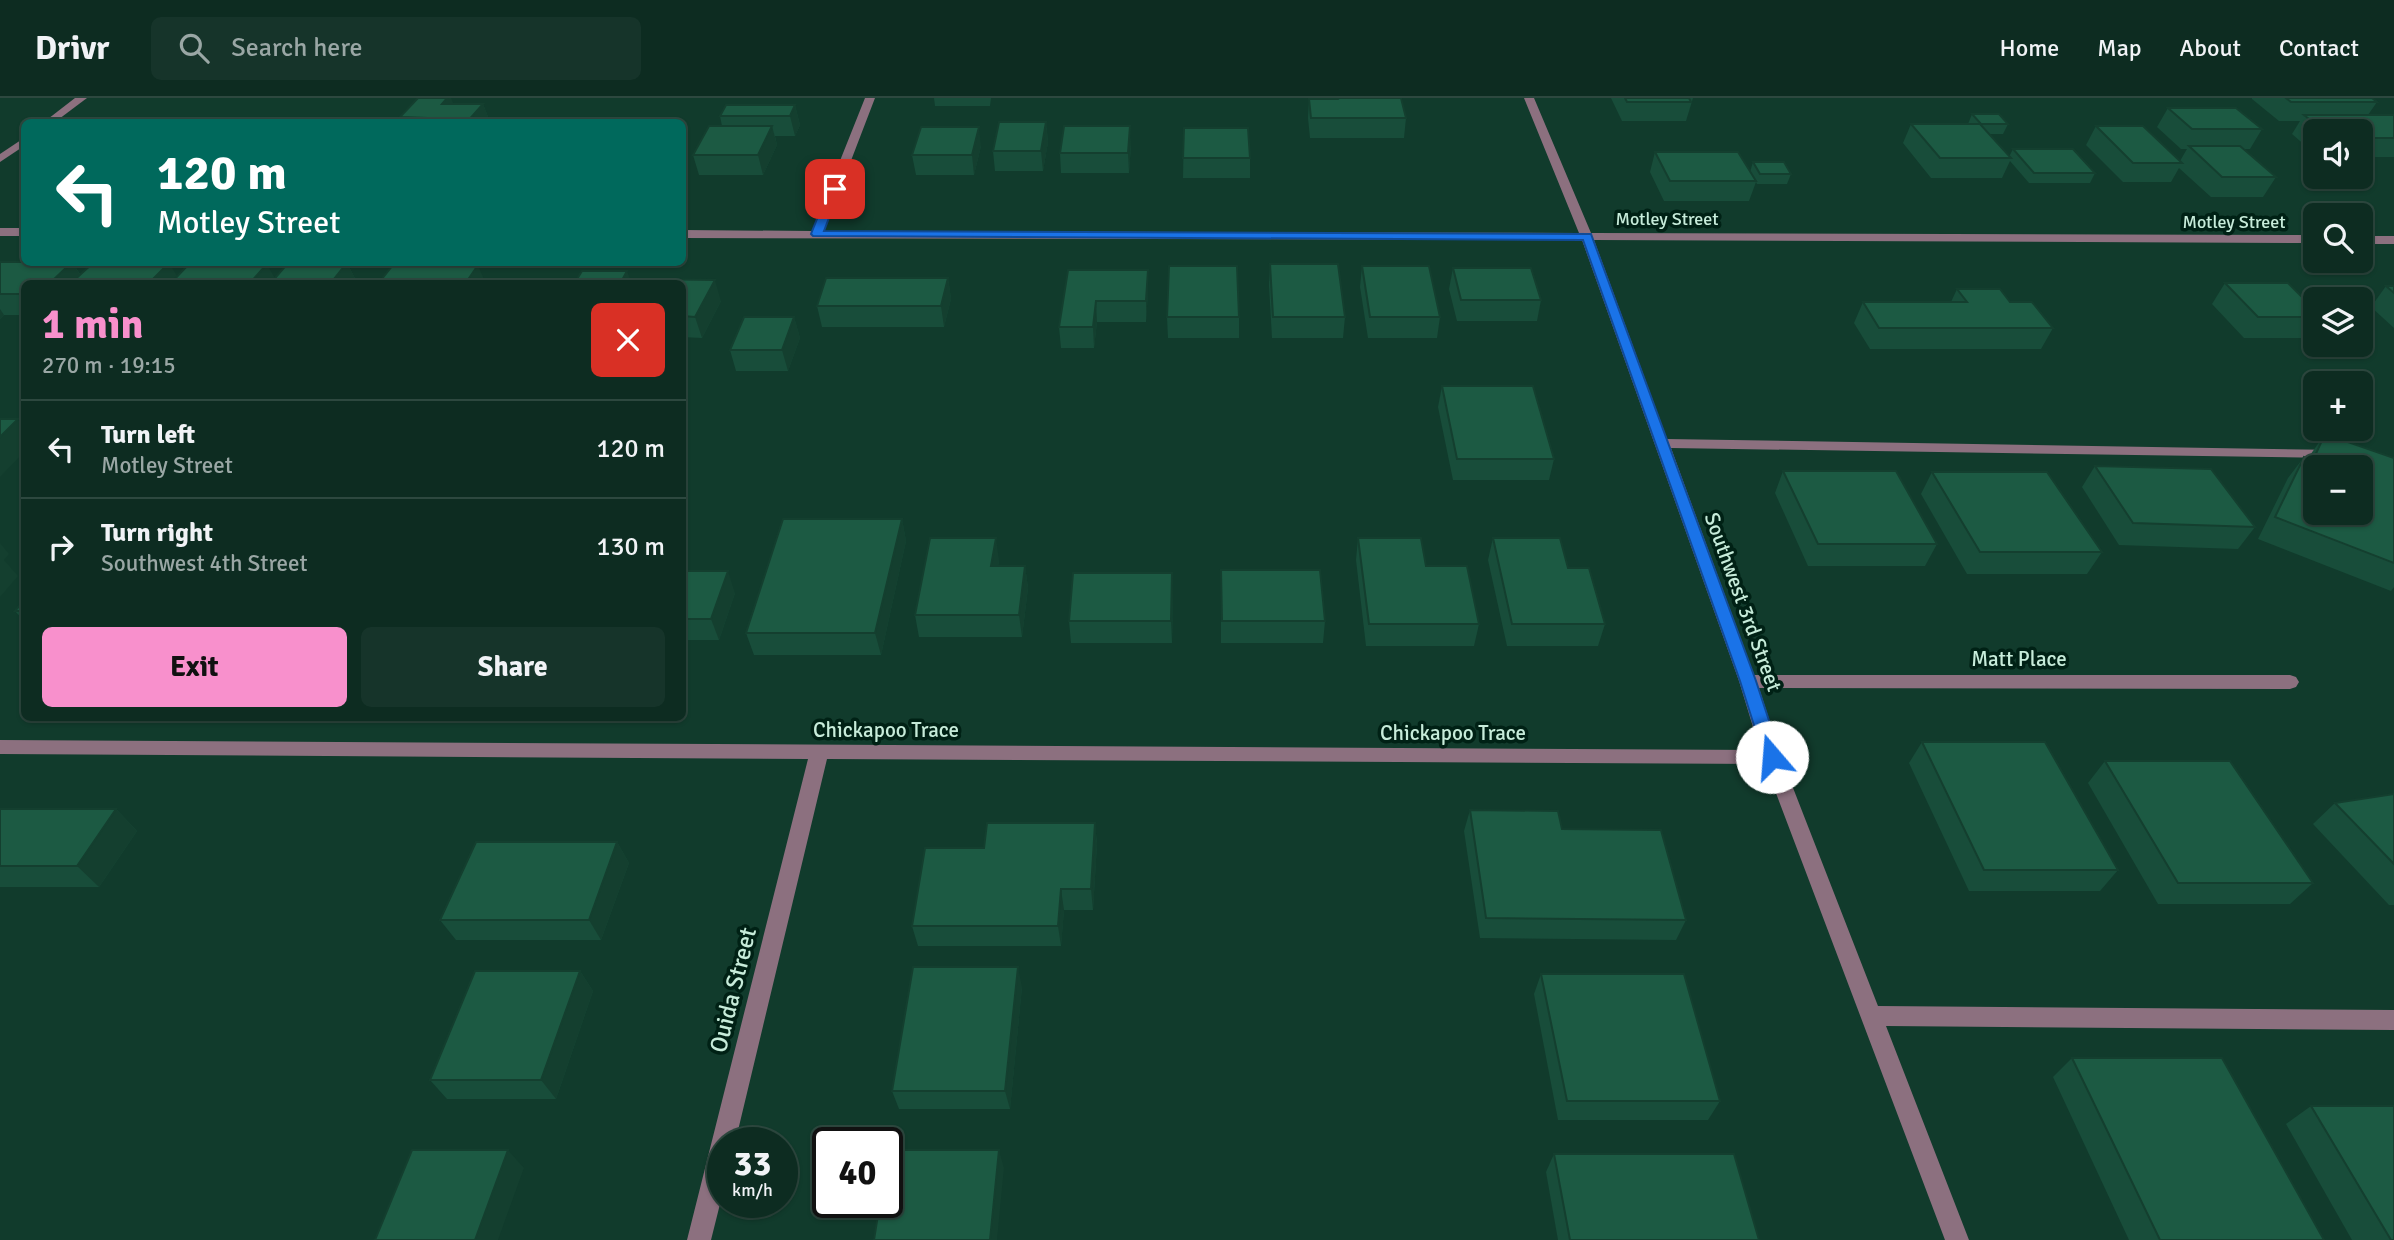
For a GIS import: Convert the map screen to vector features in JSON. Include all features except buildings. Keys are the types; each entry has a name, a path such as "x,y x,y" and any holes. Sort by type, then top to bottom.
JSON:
{"street":[{"path":"53,119 82,98"},
{"path":"817,234 870,98"},
{"name":"Southwest 3rd Street","path":"1529,98 1587,236 1748,681 1772,757 1957,1240"},
{"path":"0,159 21,143"},
{"path":"0,232 21,232"},
{"name":"Motley Street","path":"686,234 2303,239"},
{"path":"2373,240 2394,240"},
{"path":"1662,443 2325,452 2341,455"},
{"name":"Matt Place","path":"1748,681 2290,682"},
{"name":"Chickapoo Trace","path":"0,747 1772,757"},
{"name":"Ouida Street","path":"699,1240 819,752"},
{"path":"1872,1016 2394,1020"}],"route":[{"path":"835,189 817,234 1587,236 1748,681 1772,757"}]}
